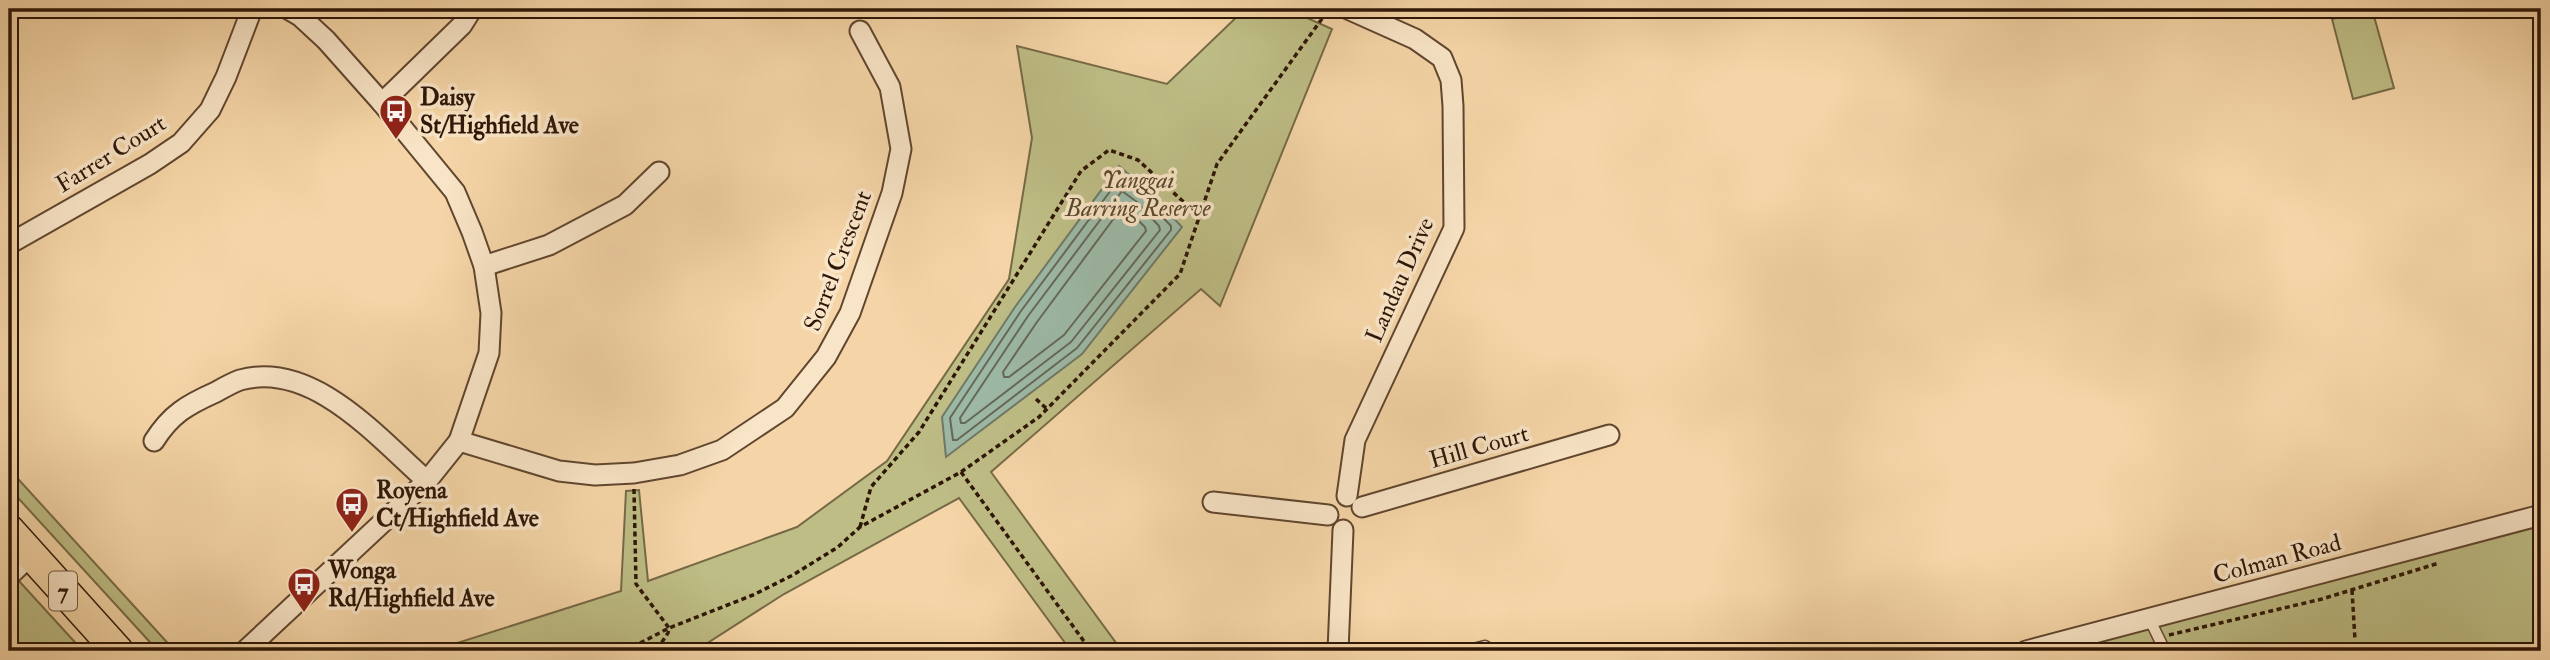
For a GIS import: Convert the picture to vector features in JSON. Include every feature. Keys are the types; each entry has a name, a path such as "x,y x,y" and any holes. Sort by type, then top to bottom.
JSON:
{"main road":[{"name":"7","path":"9,530 118,651"}],"street":[{"name":"Farrer Court","path":"9,244 150,164 181,143 211,110 252,9"},
{"path":"244,651 427,481 459,441 489,353 491,313 484,266 455,192 326,40 288,9"},
{"path":"382,103 462,25 472,9"},
{"name":"Landau Drive","path":"1348,9 1415,39 1442,58 1451,80 1453,106 1454,228 1355,440 1354,502"},
{"name":"Sorrel Crescent","path":"459,441 559,471 595,475 634,473 680,465 722,450 785,408 825,357 850,313 892,193 901,149 890,87 860,31"},
{"path":"484,266 549,246 625,205 659,172"},
{"path":"154,442 165,424 185,407 206,396 239,381 261,377 285,379 329,397 427,481"},
{"name":"Hill Court","path":"1354,502 1609,435"},
{"path":"1340,497 1354,502 1363,517 1357,526 1343,530 1333,525 1328,515 1331,504 1340,497"},
{"path":"1213,502 1328,515"},
{"name":"Colman Road","path":"2026,651 2541,515"},
{"path":"1338,651 1343,530"},
{"path":"9,576 31,555"}],"lane":[{"path":"2149,618 2165,651"},
{"path":"1465,651 1485,646 1493,651"}],"path":[{"path":"625,651 668,628 753,595 793,575 838,547 860,527 961,472 1039,417 1180,274 1217,164 1328,9"},
{"path":"860,527 871,487 919,432 1081,171 1109,150 1138,160 1200,216"},
{"path":"1036,399 1047,409"},
{"path":"961,472 1091,651"},
{"path":"634,473 636,584 668,628 668,633 656,651"},
{"path":"2158,637 2352,590 2447,561"},
{"path":"2352,590 2355,651"}],"green space":[{"name":"Yanggai Barring Reserve","path":"1245,9 1287,9 1332,29 1220,306 1201,289 991,472 1122,651 1071,651 959,498 784,594 695,651 432,651 621,591 626,491 639,490 648,581 797,527 887,461 1009,279 1032,138 1017,46 1167,84"},
{"path":"2372,9 2394,88 2353,99 2332,19"},
{"path":"9,469 175,651 158,651 9,488"},
{"path":"2541,518 2541,651 2026,651"},
{"path":"19,581 83,651 66,651 62,647 50,651 9,651 9,590"}],"water":[{"path":"1119,166 1148,191 1182,227 1082,354 946,457 942,417 1015,307"}],"place":[{"name":"Daisy St/Highfield Ave","path":"396,141"},
{"name":"Royena Ct/Highfield Ave","path":"352,534"},
{"name":"Wonga Rd/Highfield Ave","path":"304,614"}]}
